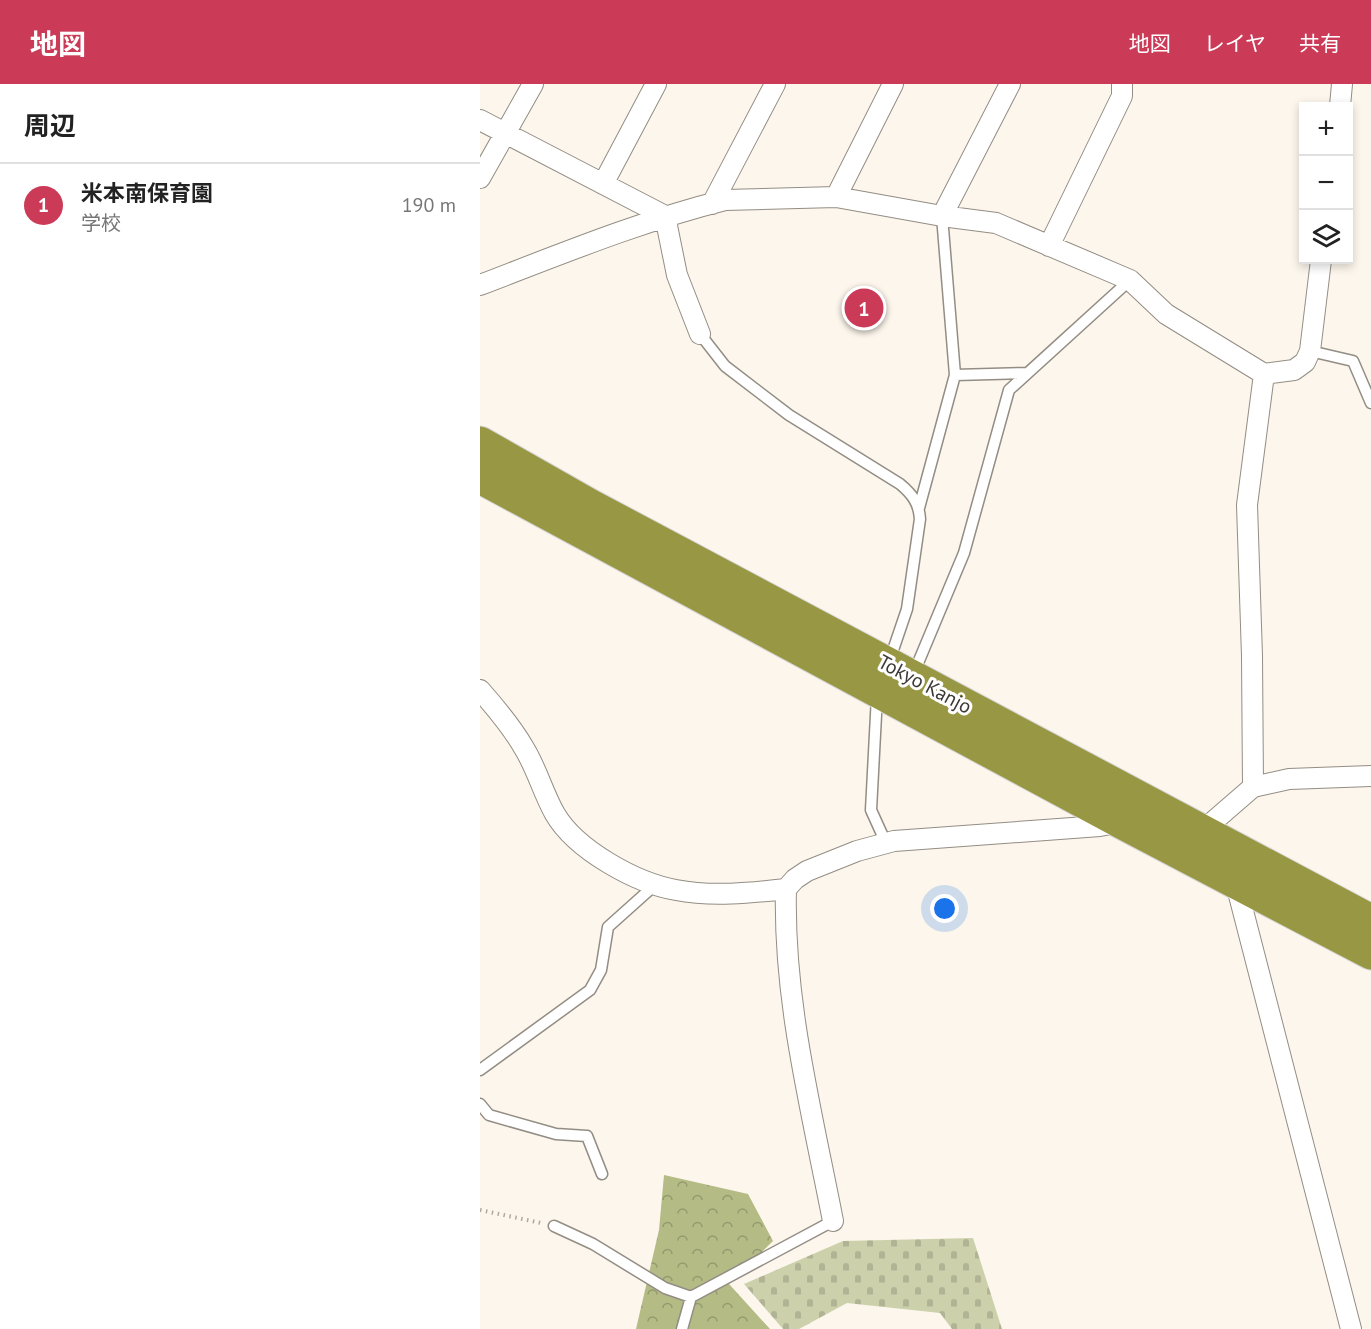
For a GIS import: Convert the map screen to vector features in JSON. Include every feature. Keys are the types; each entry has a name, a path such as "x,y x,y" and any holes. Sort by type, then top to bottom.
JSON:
{"highway":[{"name":"Tokyo Kanjo","path":"480,444 889,677 1121,822 1371,953"},
{"name":"Tokyo Kanjo","path":"480,477 1201,832 1371,921"}],"street":[{"path":"480,178 507,134 533,84"},
{"path":"603,184 656,84"},
{"path":"712,204 775,84"},
{"path":"836,197 893,84"},
{"path":"942,216 1010,84"},
{"path":"1049,246 1122,96 1122,84"},
{"path":"1340,102 1342,84"},
{"path":"480,120 665,216"},
{"path":"480,285 665,216 725,200 836,197 996,223 1130,280 1166,314 1264,374 1294,370 1305,362 1310,351 1321,264"},
{"path":"665,216 677,275 700,334"},
{"path":"1253,787 1247,505 1264,374"},
{"path":"480,690 525,749 555,815 571,835 606,863 656,885 676,890 730,894 786,890"},
{"path":"1201,832 1253,787 1289,779 1371,776"},
{"path":"832,1221 791,998 785,927 786,890 795,879 807,871 857,851 894,841 1100,826 1121,822"},
{"path":"1235,880 1351,1329"}],"lane":[{"path":"886,843 872,810 889,677 907,609 920,519 919,508 955,375 942,216"},
{"path":"889,677 964,553 1009,390 1130,280"},
{"path":"700,334 725,366 789,415 900,484 912,494 919,508"},
{"path":"1310,351 1353,361 1371,403"},
{"path":"955,375 1027,373"},
{"path":"480,1070 590,990 601,970 608,927 656,885"},
{"path":"480,1104 489,1115 556,1134 587,1136 602,1174"},
{"path":"681,1329 691,1297 832,1221"},
{"path":"554,1226 593,1244 665,1288 691,1297"}],"path":[{"path":"480,1210 554,1226"}],"green space":[{"path":"664,1175 748,1194 773,1241 729,1284 770,1329 636,1329 659,1230"},
{"path":"973,1238 1002,1329 952,1329 940,1313 847,1303 799,1329 783,1329 744,1284 843,1241"}],"place":[{"name":"米本南保育園","path":"864,308"}]}
